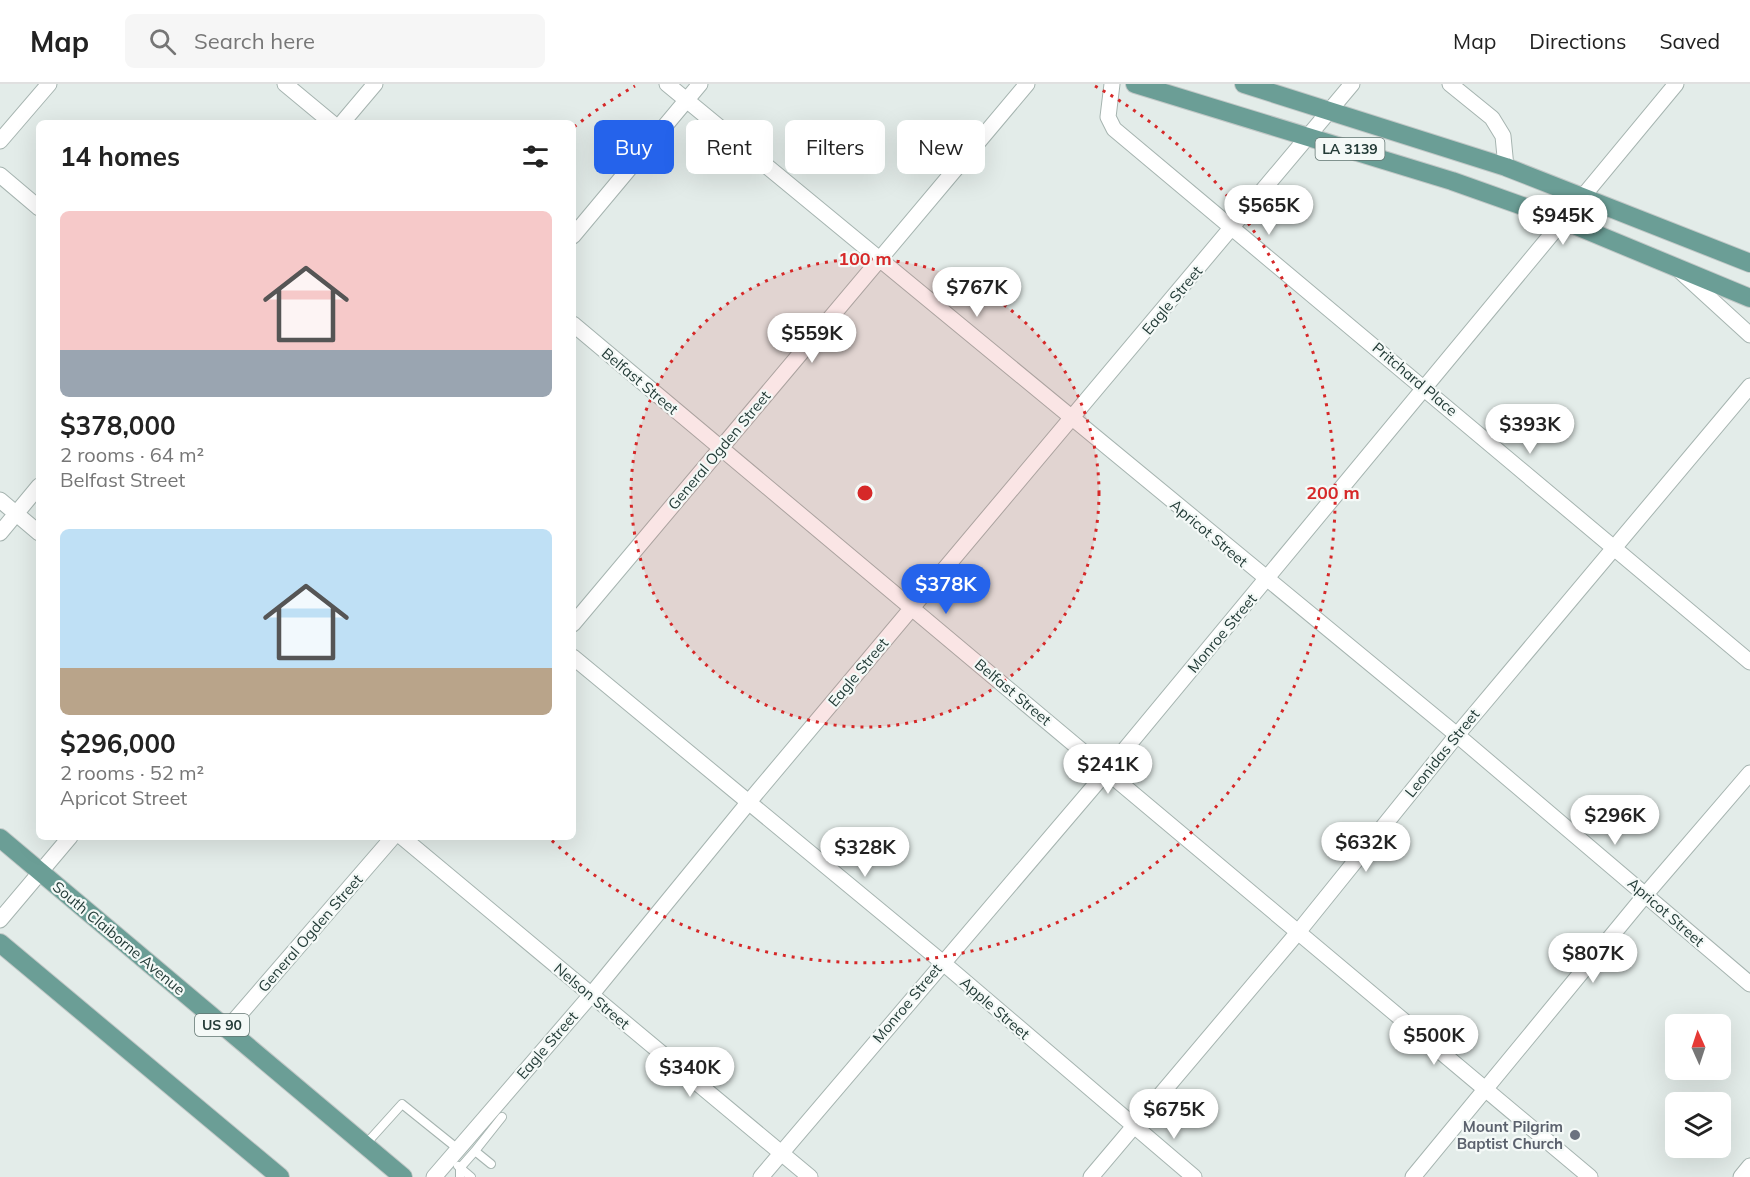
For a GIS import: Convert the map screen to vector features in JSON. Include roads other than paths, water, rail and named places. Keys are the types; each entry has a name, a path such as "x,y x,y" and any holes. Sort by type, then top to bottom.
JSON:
{"main road":[{"name":"LA 3139","path":"1135,84 1452,181 1562,220"},
{"name":"LA 3139","path":"1244,84 1330,109 1506,167 1583,196"},
{"path":"1583,196 1750,263"},
{"path":"1562,220 1750,298"},
{"name":"South Claiborne Avenue","path":"0,838 403,1177"},
{"path":"0,943 280,1177"}],"street":[{"path":"0,141 49,84"},
{"path":"285,84 328,120"},
{"path":"345,120 375,84"},
{"name":"Apricot Street","path":"667,84 879,257 1266,580 1457,735 1750,984"},
{"path":"576,232 700,84"},
{"name":"General Ogden Street","path":"576,620 879,257 1027,84"},
{"name":"Pritchard Place","path":"1112,84 1108,117 1114,129 1750,662"},
{"name":"Eagle Street","path":"434,1177 457,1163 748,803 1352,84"},
{"path":"1450,84 1492,118 1503,136 1506,167"},
{"name":"Monroe Street","path":"761,1177 1107,771 1676,84"},
{"path":"0,175 36,205"},
{"path":"1677,268 1750,335"},
{"name":"Belfast Street","path":"576,327 1590,1177"},
{"name":"Leonidas Street","path":"1091,1177 1299,931 1457,735 1750,386"},
{"path":"0,533 36,490"},
{"path":"0,500 36,531"},
{"name":"Apple Street","path":"576,660 942,962 1133,1128 1194,1177"},
{"path":"1413,1177 1646,894 1750,773"},
{"path":"0,920 67,840"},
{"name":"General Ogden Street","path":"227,1029 390,840"},
{"name":"Nelson Street","path":"406,840 810,1177"},
{"path":"1741,1177 1750,1167"}],"lane":[{"path":"365,1145 402,1104 471,1177"},
{"path":"457,1163 475,1151 487,1125 502,1117"},
{"path":"475,1151 491,1164"}],"place":[{"name":"Mount Pilgrim Baptist Church","path":"1575,1135"}]}
